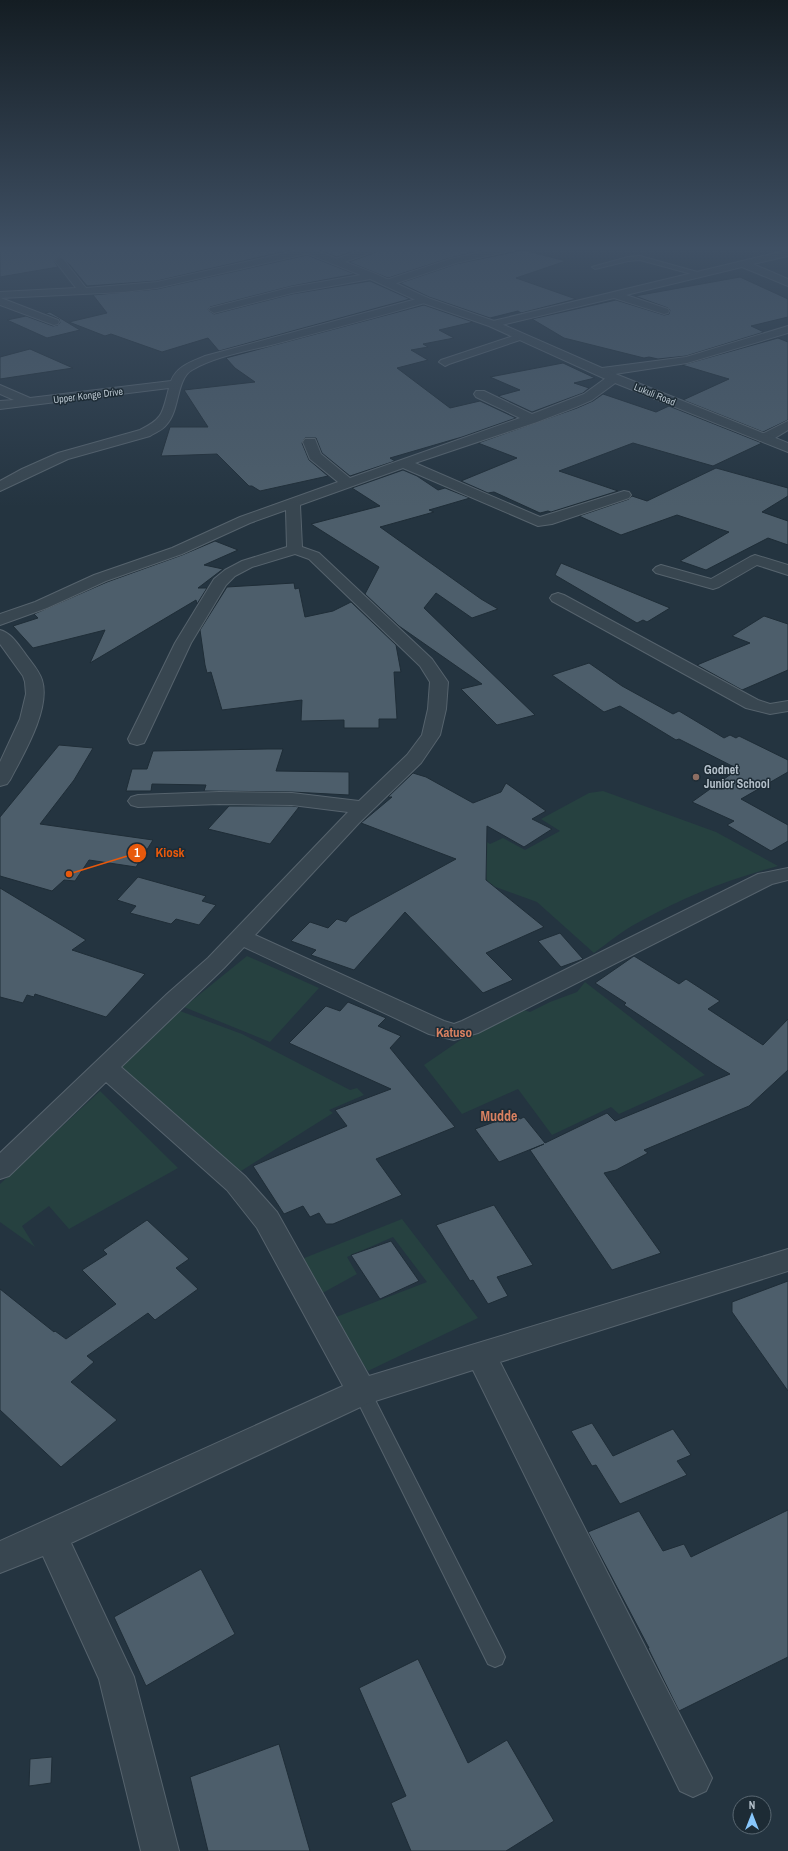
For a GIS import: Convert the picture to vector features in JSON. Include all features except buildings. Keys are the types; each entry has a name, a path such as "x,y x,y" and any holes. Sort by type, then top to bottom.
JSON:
{"street":[{"path":"0,487 26,472 63,456 145,433 156,427 164,421 172,403 178,376 186,369 206,361 301,334"},
{"name":"Lukuli Road","path":"514,334 608,375 788,448"},
{"path":"0,620 41,605 100,578 177,550 245,520 403,463 533,419 588,397 608,375 687,360 770,334"},
{"path":"445,362 519,337"},
{"name":"Upper Konge Drive","path":"0,406 175,384"},
{"path":"0,389 29,402"},
{"path":"480,394 533,419"},
{"path":"765,438 788,425"},
{"path":"310,442 315,456 348,483"},
{"path":"403,463 538,522 547,521 624,494"},
{"path":"293,503 295,549"},
{"path":"0,1170 240,937 281,892 414,759 430,735 437,709 439,682 426,663 383,620 348,590 314,556 295,549 246,564 230,573 220,582 183,643 137,740"},
{"path":"660,570 713,584 755,560 788,570"},
{"path":"558,598 752,704 770,709 788,706"},
{"path":"0,635 5,638 33,680 35,696 31,713 16,749 0,780"},
{"path":"138,801 219,798 292,799 364,808"},
{"path":"240,937 437,1028 454,1032 470,1027 765,879 788,874"},
{"path":"106,1068 236,1183 267,1220 362,1392"},
{"path":"0,1556 8,1555 362,1392 788,1260"},
{"path":"481,1355 694,1778"},
{"path":"50,1535 116,1677 160,1851"}],"lane":[{"path":"362,1392 495,1657"}],"green space":[{"path":"603,791 716,832 778,866 724,883 672,905 627,929 594,953 537,902 482,882 444,865 482,849 479,837 490,844 503,838 525,850 560,831 541,819 589,793"},
{"path":"247,956 319,988 270,1042 184,1007"},
{"path":"585,982 705,1075 619,1114 611,1107 552,1135 518,1089 462,1114 424,1065 459,1041 521,1009 530,1012 550,1002 577,992"},
{"path":"180,1011 242,1034 350,1090 357,1088 364,1095 329,1110 333,1113 241,1171 130,1081 117,1068"},
{"path":"100,1091 178,1168 69,1229 49,1206 22,1226 35,1247 0,1222 0,1184"},
{"path":"402,1219 478,1318 368,1371 331,1319 427,1282 393,1237 347,1257 357,1274 317,1296 297,1261"}],"place":[{"name":"Godnet Junior School","path":"696,777"},
{"name":"Kiosk","path":"69,874"}],"district":[{"name":"Katuso","path":"454,1032"},
{"name":"Mudde","path":"499,1116"}]}
